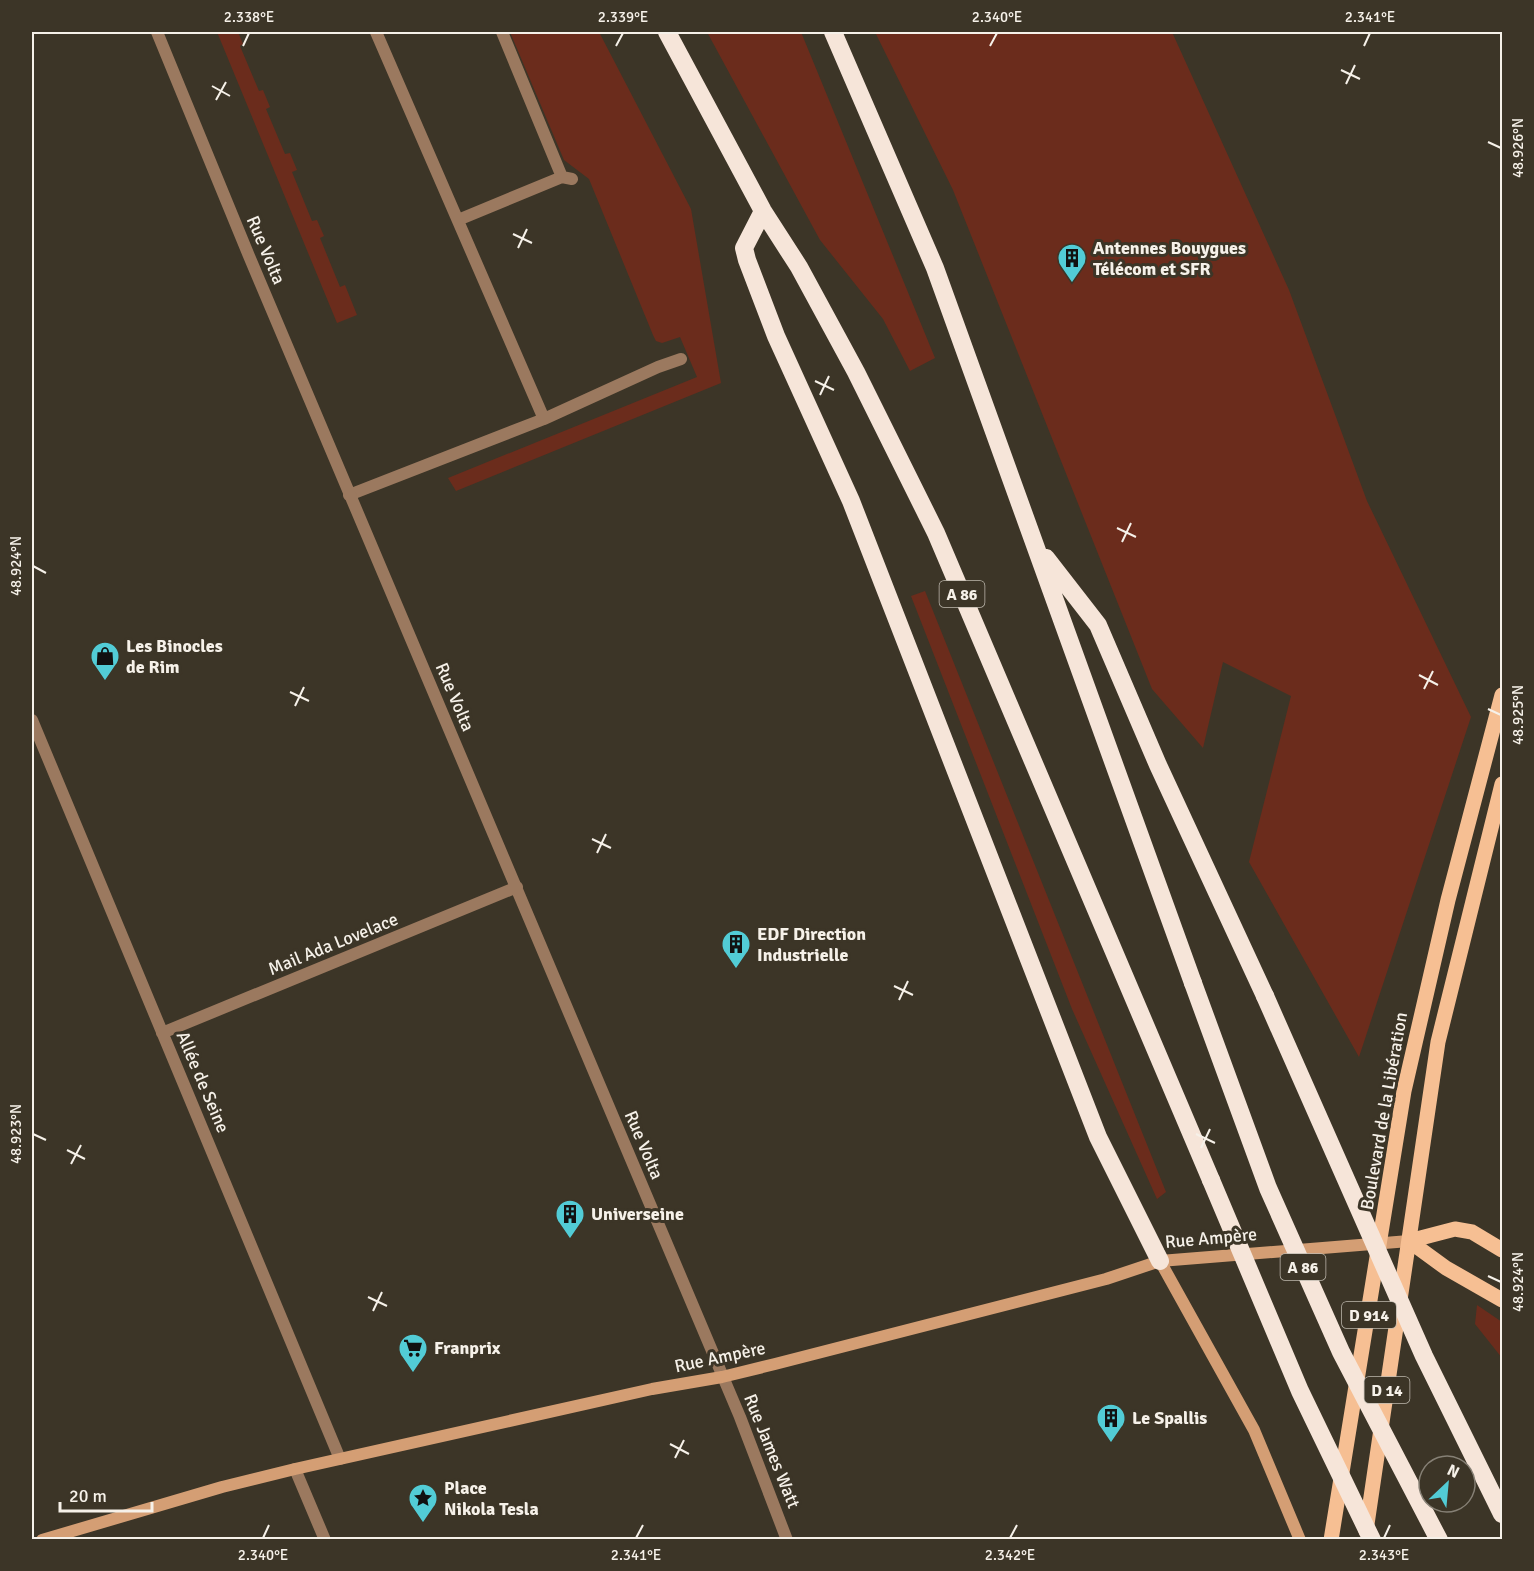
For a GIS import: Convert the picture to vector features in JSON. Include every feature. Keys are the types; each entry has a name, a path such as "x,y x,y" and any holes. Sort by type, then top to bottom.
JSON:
{"highway":[{"name":"A 86","path":"667,32 763,211 810,288 856,372 936,533 1300,1391 1372,1539"},
{"name":"A 86","path":"833,32 935,268 1268,1188 1336,1342 1439,1539"},
{"path":"763,211 744,248 776,336 851,501 1098,1137 1160,1261"},
{"path":"1035,544 1098,625 1158,765 1264,996 1424,1356 1503,1514"}],"main road":[{"name":"Boulevard de la Libération","path":"1331,1539 1404,1091 1420,1016 1503,694"},
{"path":"1409,1241 1438,1042 1503,784"},
{"path":"1409,1241 1455,1229 1472,1232 1503,1250"},
{"name":"Rue Ampère","path":"42,1539 222,1487 652,1389 722,1377 1106,1279 1160,1261 1409,1241"},
{"path":"1409,1241 1446,1268 1503,1300"},
{"name":"D 14","path":"1365,1539 1409,1241"},
{"path":"1160,1261 1254,1430 1300,1539"}],"street":[{"name":"Rue Volta","path":"157,32 722,1377"},
{"path":"376,32 544,418"},
{"path":"458,220 567,178 502,32"},
{"path":"350,495 544,418 681,359"},
{"name":"Allée de Seine","path":"32,720 340,1459"},
{"name":"Mail Ada Lovelace","path":"162,1033 516,887"},
{"name":"Rue James Watt","path":"722,1377 787,1539"},
{"path":"295,1469 325,1539"}],"shaded area":[{"path":"217,32 238,32 243,44 240,46 259,91 263,90 270,107 266,109 285,154 290,153 297,170 292,172 312,221 317,220 324,236 320,238 340,287 345,285 357,315 337,323"},
{"path":"510,32 599,32 691,209 721,383 456,491 448,478 697,377 680,337 662,343 656,341 589,179 564,160"},
{"path":"707,32 801,32 935,358 910,371 883,319 820,240"},
{"path":"875,32 1172,32 1289,290 1367,501 1471,717 1359,1057 1249,862 1291,696 1223,662 1203,748 1152,689 953,190"},
{"path":"925,591 1166,1192 1157,1199 1072,1009 911,596"},
{"path":"1477,1305 1502,1322 1502,1358 1475,1324"}],"place":[{"name":"Antennes Bouygues Télécom et SFR","path":"1072,284"},
{"name":"Les Binocles de Rim","path":"105,682"},
{"name":"EDF Direction Industrielle","path":"736,970"},
{"name":"Universeine","path":"570,1240"},
{"name":"Franprix","path":"413,1374"},
{"name":"Le Spallis","path":"1111,1444"},
{"name":"Place Nikola Tesla","path":"423,1524"}]}
